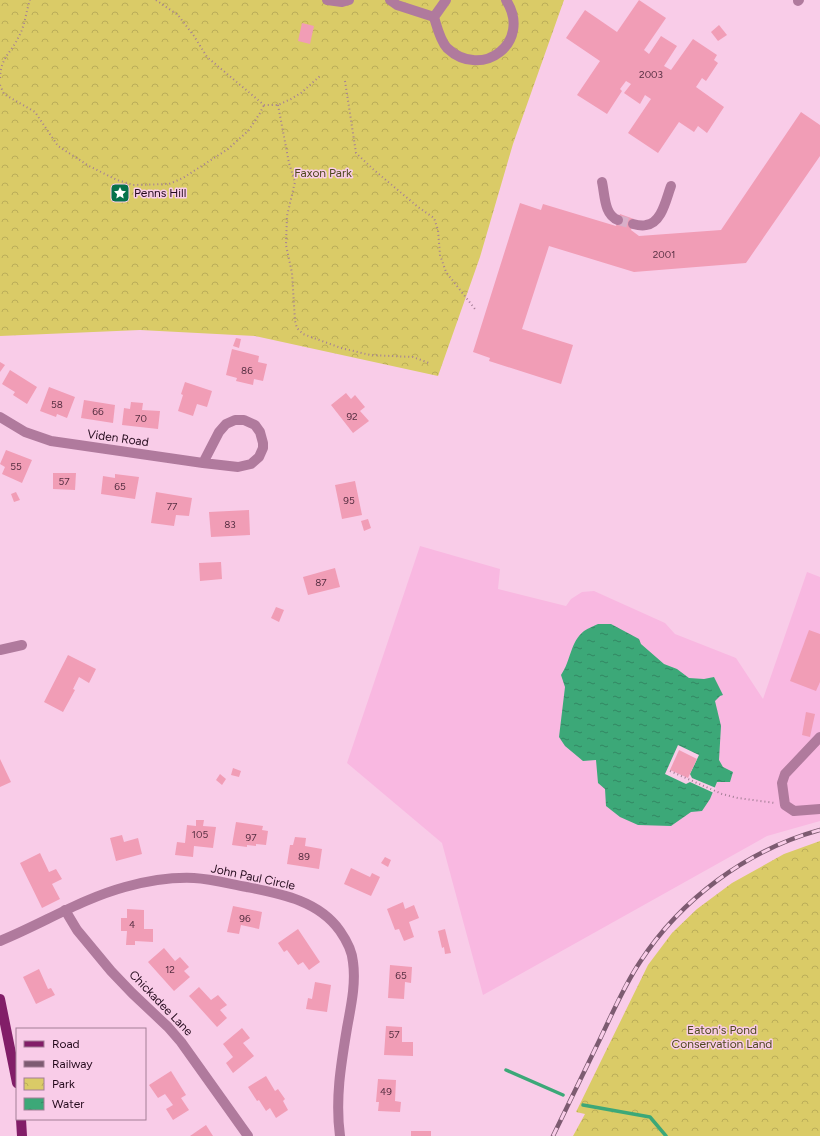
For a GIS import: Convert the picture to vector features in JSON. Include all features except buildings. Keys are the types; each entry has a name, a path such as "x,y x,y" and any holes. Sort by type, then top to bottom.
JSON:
{"main road":[{"path":"0,999 16,1078"},
{"path":"21,1120 22,1136"}],"street":[{"path":"327,0 342,2 349,0"},
{"path":"390,0 397,5 434,17"},
{"path":"434,17 446,0"},
{"path":"434,17 446,47 460,57 477,61 492,58 503,50 511,39 514,23 512,10 506,0"},
{"path":"602,182 609,214 618,220"},
{"path":"633,224 645,226 653,223 663,210 671,186"},
{"name":"Viden Road","path":"0,417 24,432 42,439 203,463 238,467 247,466 259,457 262,448 262,437 257,428 251,423 244,420 230,422 222,427 203,463"},
{"path":"0,650 22,645"},
{"path":"820,737 785,774 782,783 786,805 794,811 820,809"},
{"name":"John Paul Circle","path":"0,941 65,910 101,895 130,886 167,880 194,878 214,880 290,897 308,904 329,918 347,942 352,955 354,970 353,994 339,1084 338,1112 340,1136"},
{"name":"Chickadee Lane","path":"65,910 82,936 115,974 181,1042 248,1136"}],"path":[{"path":"0,78 0,72 5,57 20,36 30,0"},
{"path":"156,0 178,15 194,36 207,57 264,105 278,105 301,93 320,76"},
{"path":"345,81 356,153 412,202 434,218 438,230 440,255 446,272 475,309"},
{"path":"0,86 4,94 35,112 58,146 89,166 117,180 133,185 168,184 183,178 233,144 249,130 264,105"},
{"path":"278,105 289,163 295,182 287,216 286,245 292,273 295,321 297,328 303,334 341,348 370,355 413,357 429,363"},
{"path":"670,771 722,794 738,798 786,805"}],"shaded area":[{"path":"420,546 500,569 498,589 566,606 571,599 582,592 594,591 665,623 675,634 736,658 763,699 807,572 820,577 820,821 767,836 483,995 442,843 347,763"}],"green space":[{"name":"Faxon Park","path":"0,0 564,0 513,144 480,257 438,376 255,336 140,330 0,336"},
{"name":"Eaton's Pond Conservation Land","path":"820,841 820,1136 573,1136 585,1114 576,1112 648,965 672,933 697,909 732,883 784,854"}],"water":[{"path":"598,624 611,624 639,639 641,644 664,664 677,669 689,678 704,679 714,677 723,695 715,701 721,726 719,760 723,767 733,772 730,782 717,782 710,799 702,811 691,812 671,826 638,825 620,817 606,806 605,789 598,783 596,760 583,761 565,746 559,737 565,687 561,675 579,635"}],"pier":[{"path":"678,745 699,755 690,774 692,778 716,788 714,793 690,782 686,784 665,774"}],"waterway":[{"path":"506,1070 563,1095"},
{"path":"583,1105 650,1117 666,1136"}],"tunnel":[{"path":"618,220 633,224"}],"railway":[{"path":"553,1136 629,980 657,939 675,918 718,880 742,864 767,850 820,830"}],"place":[{"name":"Penns Hill","path":"120,193"}]}
